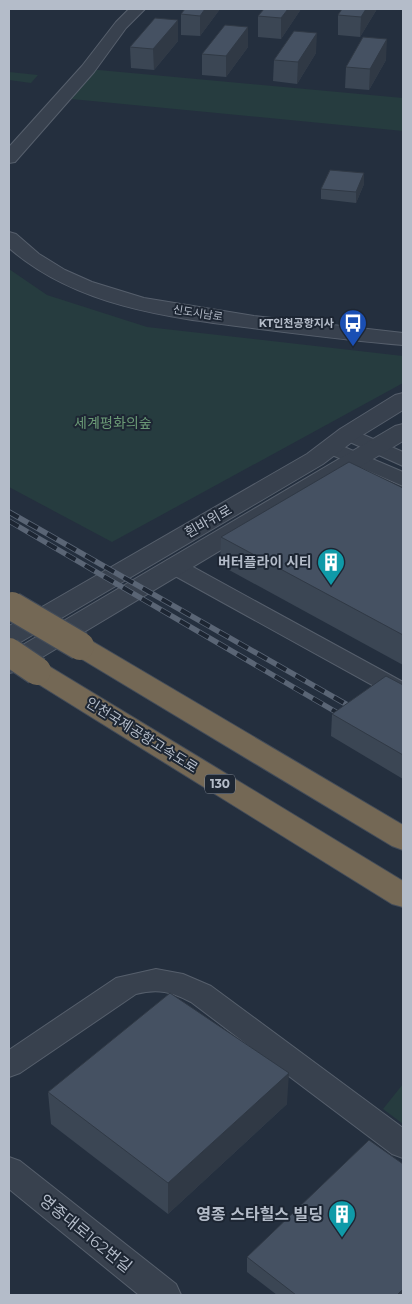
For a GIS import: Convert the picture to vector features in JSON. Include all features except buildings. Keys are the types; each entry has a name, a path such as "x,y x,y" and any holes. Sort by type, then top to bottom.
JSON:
{"highway":[{"path":"10,605 403,839"},
{"name":"인천국제공항고속도로","path":"9,652 403,896"}],"street":[{"path":"9,158 88,69 121,25 137,9"},
{"name":"신도시남로","path":"9,238 20,249 49,270 89,289 135,302 180,311 264,323 403,339"},
{"name":"흰바위로","path":"9,637 315,459 339,441 403,400"},
{"name":"흰바위로","path":"9,665 403,431"},
{"path":"339,441 365,452 403,460"},
{"path":"365,452 403,480"},
{"path":"174,566 403,692"},
{"path":"9,1065 126,986 148,978 166,980 185,985 201,994 403,1145"},
{"name":"영종대로162번길","path":"9,1170 164,1295"}],"green space":[{"path":"88,69 403,98 403,131 61,98"},
{"path":"9,72 38,75 31,83 9,80"},
{"name":"세계평화의숲","path":"9,269 47,295 147,327 403,356 403,383 112,542 9,487"},
{"path":"403,1084 403,1124 383,1109"}],"railway":[{"path":"9,512 358,711"},
{"path":"9,521 348,719"}],"place":[{"name":"KT인천공항지사","path":"353,347"},
{"name":"버터플라이 시티","path":"331,586"},
{"name":"영종 스타힐스 빌딩","path":"342,1238"}]}
